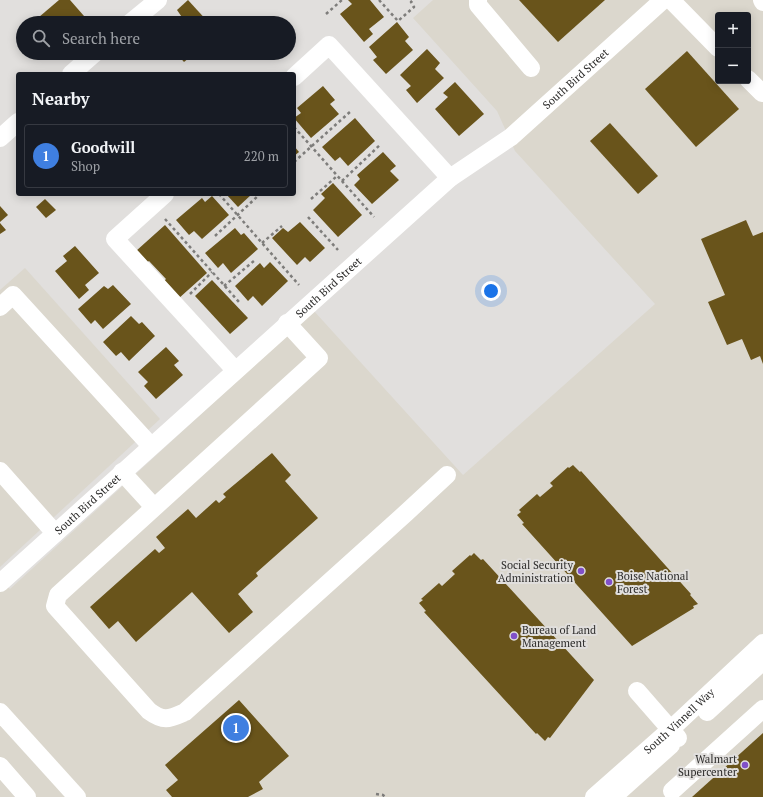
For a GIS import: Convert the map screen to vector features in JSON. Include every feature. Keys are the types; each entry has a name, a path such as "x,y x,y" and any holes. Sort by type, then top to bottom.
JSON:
{"street":[{"path":"139,16 158,0"},
{"path":"478,0 478,5 531,68"},
{"name":"South Bird Street","path":"0,583 287,323 450,178 511,137 663,0"},
{"path":"671,0 715,45"},
{"path":"296,75 329,45 450,178"},
{"path":"73,72 87,60"},
{"path":"751,82 762,94"},
{"path":"0,138 16,124"},
{"path":"163,196 116,239 235,370"},
{"path":"0,307 13,295 151,446"},
{"path":"287,323 319,358 58,595 55,606 149,711 160,718 171,718 185,712 406,513 447,474"},
{"path":"0,472 55,533"},
{"path":"122,472 154,507"},
{"name":"South Vinnell Way","path":"613,797 763,643"},
{"name":"South Vinnell Way","path":"594,797 675,734 763,660"},
{"path":"637,691 675,734"},
{"path":"672,791 763,709"},
{"path":"0,712 77,797"},
{"path":"0,766 27,797"}],"path":[{"path":"326,14 342,0"},
{"path":"379,0 398,21 414,7 411,2 413,0"},
{"path":"296,160 351,110"},
{"path":"296,129 374,217"},
{"path":"342,181 381,144"},
{"path":"310,199 337,176"},
{"path":"221,196 299,285"},
{"path":"215,236 258,196"},
{"path":"308,216 338,250"},
{"path":"165,219 239,302"},
{"path":"262,243 282,226"},
{"path":"224,286 255,260"},
{"path":"190,294 212,272"},
{"path":"376,794 383,795 385,797"}],"shaded area":[{"path":"433,0 763,0 763,797 0,797 0,579 10,589 314,311 463,475 655,304 515,151 497,111 413,18"},
{"path":"25,268 160,419 0,567 0,290"}],"building":[{"path":"59,0 70,0 84,16 40,16"},
{"path":"188,0 203,16 181,16 177,10"},
{"path":"348,0 370,0 384,17 369,29 373,34 364,42 340,14 352,4"},
{"path":"519,0 605,0 558,42"},
{"path":"397,22 409,37 405,41 413,50 386,74 373,60 377,57 369,47"},
{"path":"427,49 440,63 435,69 444,78 417,103 406,90 411,86 400,75"},
{"path":"687,51 739,109 696,147 645,89"},
{"path":"455,82 484,114 459,136 435,109 448,97 443,93"},
{"path":"323,86 335,100 330,104 339,114 311,138 296,120 296,117 301,113 297,108"},
{"path":"355,118 375,141 348,166 340,157 335,161 322,147"},
{"path":"610,123 658,176 638,194 590,141"},
{"path":"383,152 396,166 390,171 399,180 372,204 354,185 360,179 357,175"},
{"path":"333,183 362,215 338,237 313,210 325,198 321,194"},
{"path":"212,196 229,215 202,239 194,231 189,235 176,220 202,198 205,202"},
{"path":"228,196 250,196 238,207"},
{"path":"45,199 56,210 46,218 36,207"},
{"path":"0,206 8,215 0,222"},
{"path":"746,220 753,236 763,232 763,364 760,356 751,360 742,339 727,345 708,302 725,295 701,239"},
{"path":"300,222 325,248 310,262 305,257 297,265 272,238 283,228 288,232"},
{"path":"0,223 6,230 0,234"},
{"path":"165,225 207,273 178,299 163,282 166,279 149,261 146,263 136,251"},
{"path":"235,228 241,235 244,233 258,249 231,273 223,263 218,268 205,253"},
{"path":"75,246 99,273 85,285 89,290 79,299 55,271 67,261 63,256"},
{"path":"270,262 288,281 262,306 253,296 248,301 235,286 260,263 264,268"},
{"path":"212,280 248,318 230,334 195,296"},
{"path":"113,285 131,304 103,329 95,320 91,324 78,309 104,286 108,289"},
{"path":"131,316 139,324 142,322 155,336 129,361 121,352 116,356 103,342"},
{"path":"166,347 179,361 174,365 183,375 156,399 144,386 148,382 138,372"},
{"path":"272,453 291,475 285,481 318,518 256,573 258,576 238,594 253,612 229,633 192,592 136,642 118,621 109,629 90,607 155,549 159,553 165,548 156,537 188,509 196,518 216,500 219,503 226,497 223,494"},
{"path":"573,465 580,472 581,471 691,594 690,595 698,604 693,606 694,608 632,646 522,524 524,523 517,515 521,512 519,510 537,494 540,497 553,486 550,483 568,467 569,468"},
{"path":"474,553 481,560 483,559 594,680 550,738 548,737 545,741 537,733 536,734 424,612 426,611 419,603 423,600 421,599 439,583 442,586 455,574 452,571"},
{"path":"239,700 289,756 259,782 263,789 248,797 172,797 166,790 178,780 165,765"},
{"name":"Walmart Supercenter","path":"763,733 763,797 692,797"}],"place":[{"name":"Social Security Administration","path":"581,571"},
{"name":"Boise National Forest","path":"609,582"},
{"name":"Bureau of Land Management","path":"514,636"},
{"name":"Goodwill","path":"236,728"},
{"name":"Walmart Supercenter","path":"745,765"}]}
